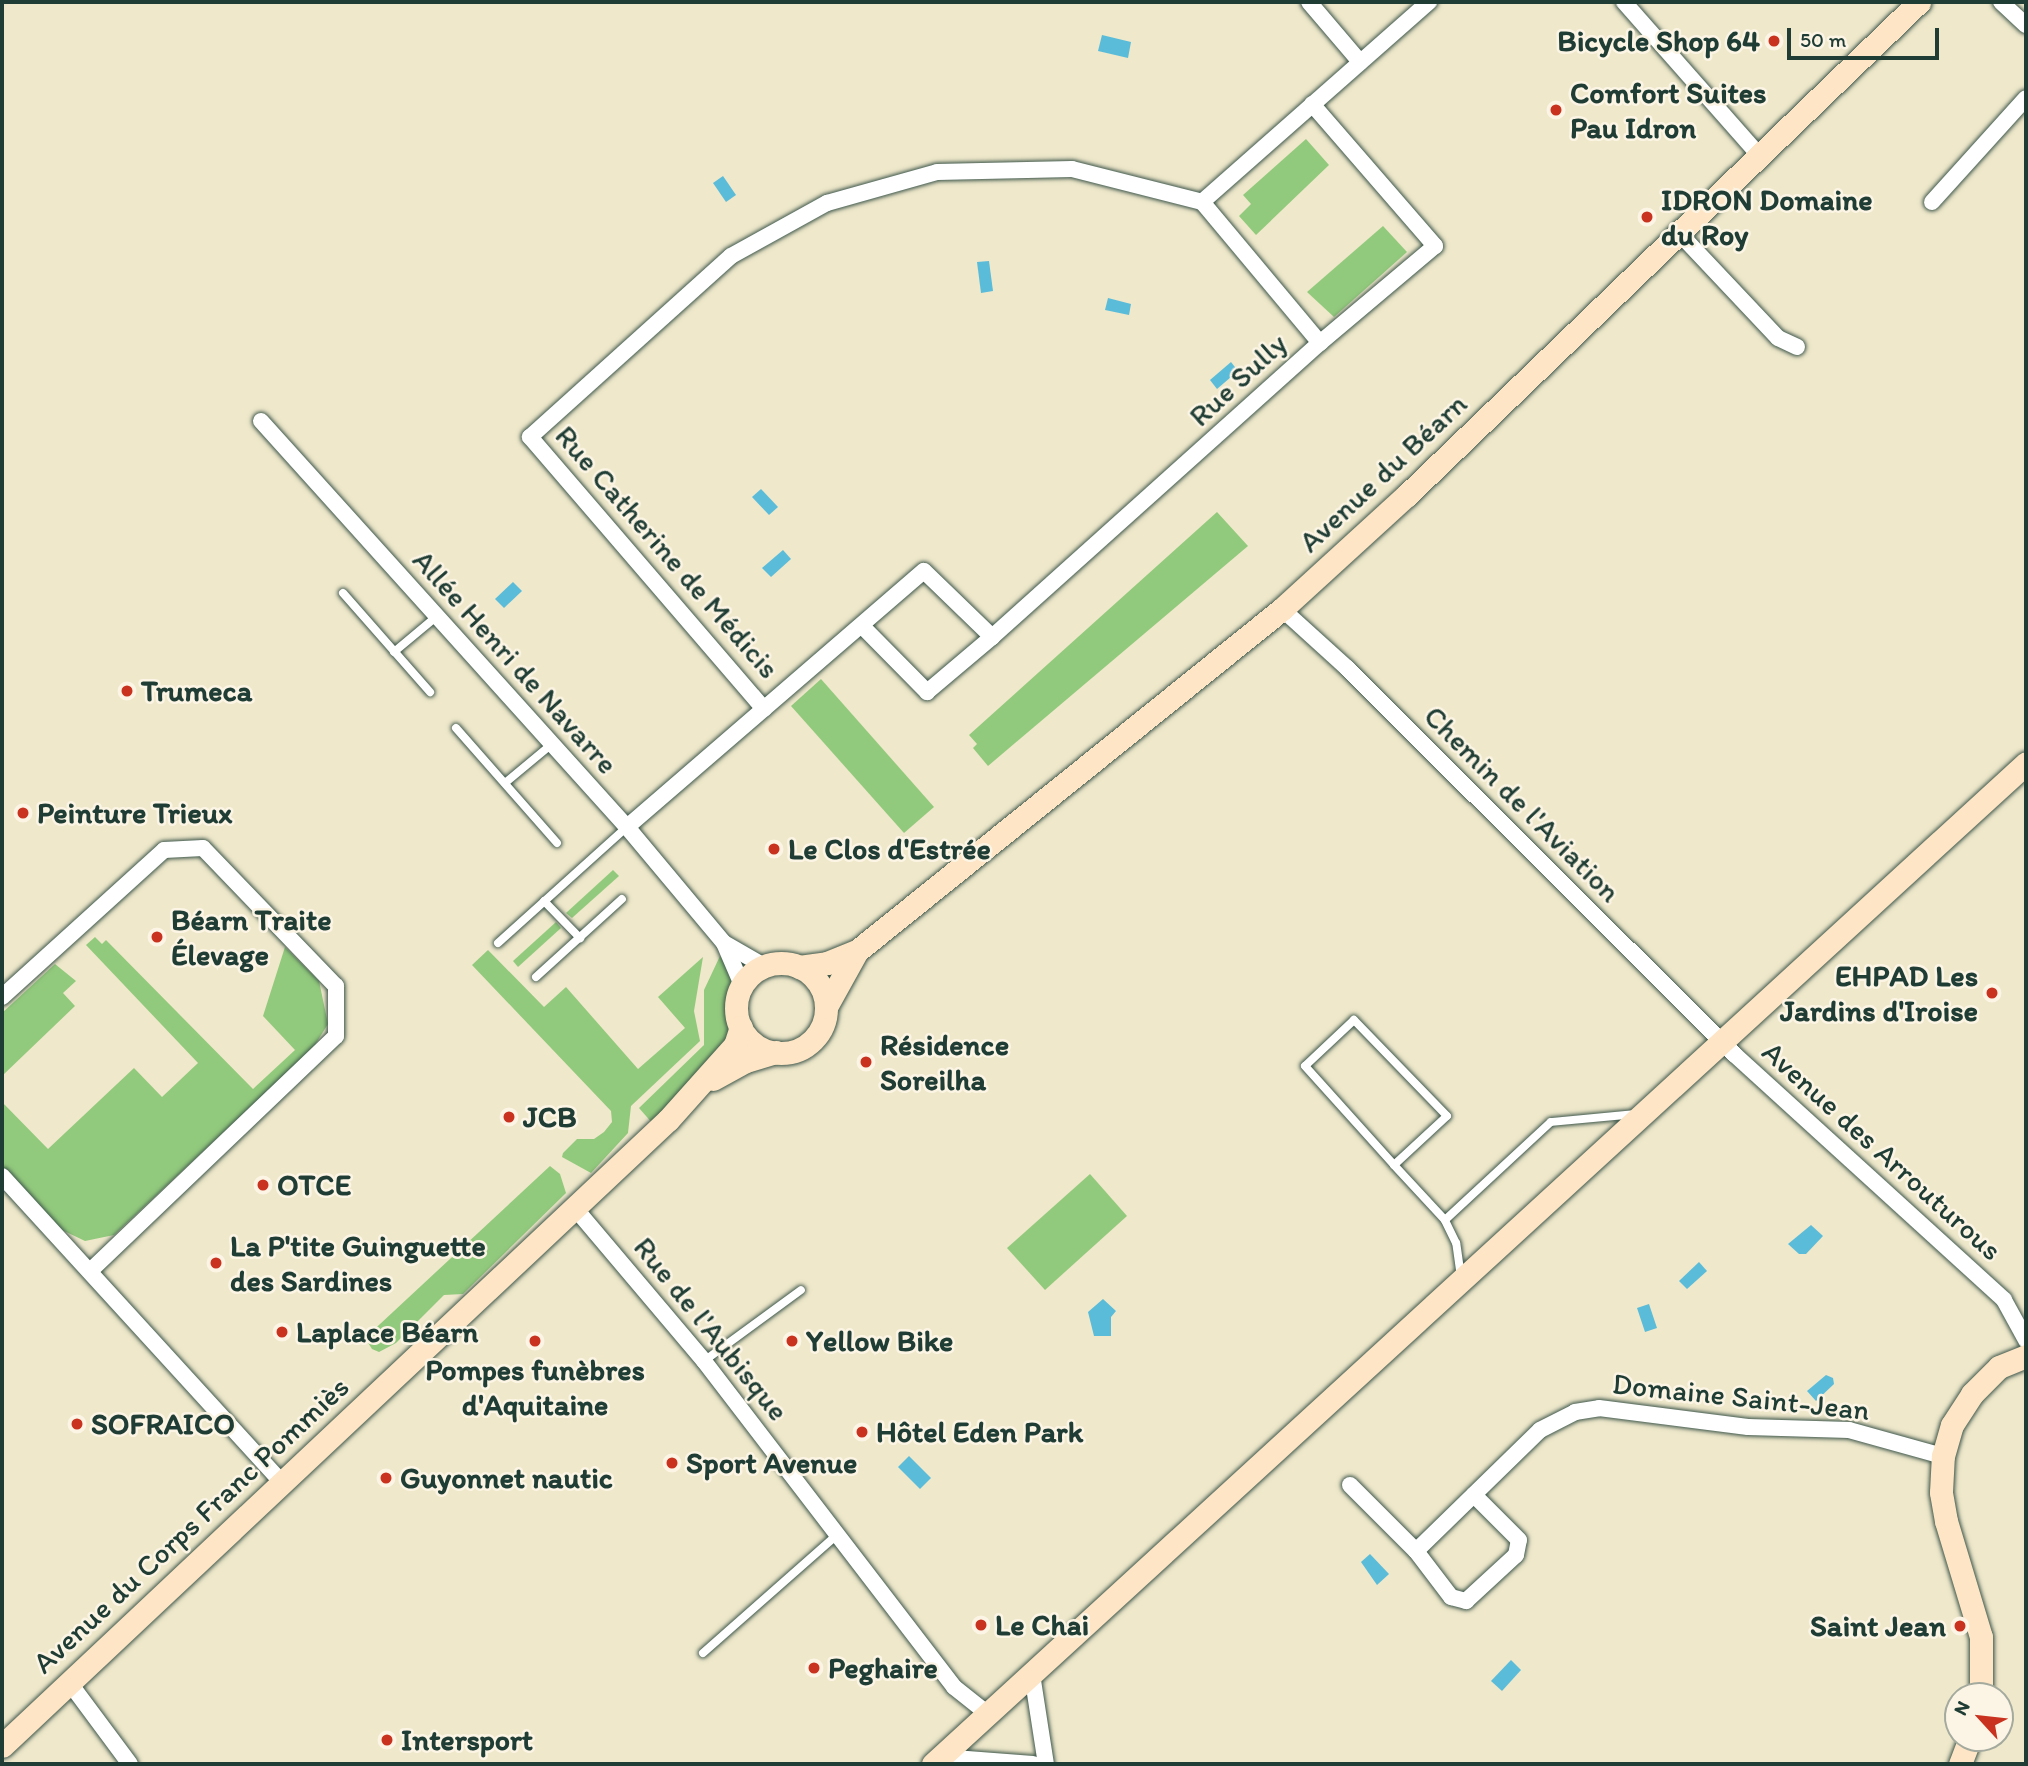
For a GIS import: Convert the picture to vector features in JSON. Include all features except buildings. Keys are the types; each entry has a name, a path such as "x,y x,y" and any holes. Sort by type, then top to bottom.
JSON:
{"street":[{"path":"1309,2 1360,62"},
{"path":"1202,202 1429,2"},
{"path":"1624,2 1759,155"},
{"name":"Avenue du Béarn","path":"799,967 827,963 857,951 1282,609 1680,234 1919,2"},
{"path":"2001,2 2026,25"},
{"path":"1932,202 2026,98"},
{"path":"1312,104 1436,246 1320,343"},
{"name":"Rue Catherine de Médicis","path":"764,709 530,437 731,256 827,203 937,172 1072,169 1202,202"},
{"name":"Rue Sully","path":"862,626 927,692 1320,343 1202,202"},
{"path":"1680,234 1779,338 1797,347"},
{"name":"Allée Henri de Navarre","path":"261,421 626,827 724,943 742,985"},
{"path":"626,827 924,571 992,637"},
{"name":"Chemin de l'Aviation","path":"1282,609 1347,668 1720,1041"},
{"path":"937,1760 2026,763"},
{"path":"2,997 164,849 203,848 337,986 336,1036 91,1270"},
{"name":"Allée Henri de Navarre","path":"724,943 764,966"},
{"name":"Avenue du Béarn","path":"826,1007 857,951"},
{"path":"704,1084 746,1061 776,1052 791,1052 816,1036 826,1007 816,979 799,967 778,962 764,966 742,985 737,1006 741,1027 747,1038 776,1052"},
{"path":"704,1084 735,1045 741,1027"},
{"name":"Avenue des Arrouturous","path":"1720,1041 2004,1300 2026,1340"},
{"name":"Avenue du Corps Franc Pommiès","path":"2,1746 704,1084"},
{"path":"2,1176 91,1270 282,1483"},
{"name":"Rue de l'Aubisque","path":"575,1208 704,1361 954,1687 988,1714"},
{"path":"1981,1682 1981,1637 1946,1521 1941,1492 1943,1456 1952,1425 1972,1394 1998,1367 2026,1356"},
{"name":"Domaine Saint-Jean","path":"1416,1551 1541,1430 1575,1412 1599,1408 1748,1427 1849,1430 1943,1456"},
{"path":"1350,1485 1416,1551 1451,1597 1466,1601 1516,1555 1519,1540 1474,1495"},
{"path":"1032,1674 1046,1764"},
{"path":"69,1682 130,1764"},
{"path":"937,1760 1033,1764"}],"lane":[{"path":"343,593 430,692"},
{"path":"394,652 437,616"},
{"path":"456,728 556,843"},
{"path":"505,783 552,744"},
{"path":"498,943 626,827"},
{"path":"536,977 622,899"},
{"path":"544,901 580,938"},
{"path":"1394,1165 1447,1116 1354,1020 1305,1066 1394,1165 1445,1220 1456,1243 1461,1280"},
{"path":"1445,1220 1551,1122 1641,1114"},
{"path":"704,1361 801,1290"},
{"path":"703,1653 837,1535"}],"green space":[{"path":"1306,139 1329,165 1256,235 1239,216 1251,204 1243,195"},
{"path":"1383,226 1407,252 1334,317 1307,292"},
{"path":"1217,512 1248,546 988,766 973,748 977,744 969,735"},
{"path":"821,679 934,807 904,833 791,706"},
{"path":"613,870 619,876 572,918 566,913"},
{"path":"556,922 561,928 518,967 513,961"},
{"path":"95,937 102,944 106,940 253,1089 295,1050 263,1016 285,947 319,981 328,1024 313,1048 114,1235 85,1241 62,1230 2,1166 2,1102 48,1149 134,1068 162,1097 198,1063 86,945"},
{"path":"488,950 544,1007 566,987 638,1069 685,1028 658,997 703,957 694,1011 700,1041 631,1106 628,1133 591,1173 562,1157 563,1153 577,1139 594,1139 604,1132 612,1122 611,1111 472,965"},
{"path":"720,956 736,982 732,1033 653,1124 639,1108 704,1045 704,990"},
{"path":"55,964 76,981 63,993 75,1006 2,1076 2,1013"},
{"path":"550,1166 560,1174 566,1193 463,1294 444,1295 396,1343 379,1352 372,1349 365,1338"},
{"path":"1090,1174 1127,1216 1045,1290 1007,1248"}],"water":[{"path":"1102,35 1131,42 1128,58 1098,51"},
{"path":"723,176 736,195 726,202 713,183"},
{"path":"989,261 993,291 981,293 977,262"},
{"path":"1108,298 1131,304 1129,315 1105,310"},
{"path":"1231,362 1238,371 1217,389 1210,380"},
{"path":"761,489 778,507 769,515 752,497"},
{"path":"783,550 791,559 771,577 762,568"},
{"path":"513,582 522,591 504,608 495,599"},
{"path":"1811,1225 1823,1236 1806,1254 1799,1254 1788,1244"},
{"path":"1699,1262 1707,1271 1687,1289 1679,1281"},
{"path":"1103,1299 1116,1311 1111,1317 1111,1336 1094,1336 1088,1312"},
{"path":"1649,1304 1657,1328 1645,1332 1637,1308"},
{"path":"1826,1375 1833,1378 1834,1384 1816,1401 1807,1391"},
{"path":"909,1456 931,1478 920,1489 898,1467"},
{"path":"1370,1554 1389,1574 1377,1585 1361,1562"},
{"path":"1511,1660 1521,1670 1502,1691 1491,1681"}],"place":[{"name":"Bicycle Shop 64","path":"1774,41"},
{"name":"Comfort Suites Pau Idron","path":"1556,110"},
{"name":"IDRON Domaine du Roy","path":"1647,217"},
{"name":"Trumeca","path":"127,691"},
{"name":"Peinture Trieux","path":"23,813"},
{"name":"Le Clos d'Estrée","path":"774,849"},
{"name":"Béarn Traite Élevage","path":"157,937"},
{"name":"EHPAD Les Jardins d'Iroise","path":"1992,993"},
{"name":"Résidence Soreilha","path":"866,1062"},
{"name":"JCB","path":"509,1117"},
{"name":"OTCE","path":"263,1185"},
{"name":"La P'tite Guinguette des Sardines","path":"216,1263"},
{"name":"Laplace Béarn","path":"282,1332"},
{"name":"Pompes funèbres d'Aquitaine","path":"535,1341"},
{"name":"Yellow Bike","path":"792,1341"},
{"name":"SOFRAICO","path":"77,1424"},
{"name":"Hôtel Eden Park","path":"862,1432"},
{"name":"Sport Avenue","path":"672,1463"},
{"name":"Guyonnet nautic","path":"386,1478"},
{"name":"Le Chai","path":"981,1625"},
{"name":"Saint Jean","path":"1960,1626"},
{"name":"Peghaire","path":"814,1668"},
{"name":"Intersport","path":"387,1740"}]}
